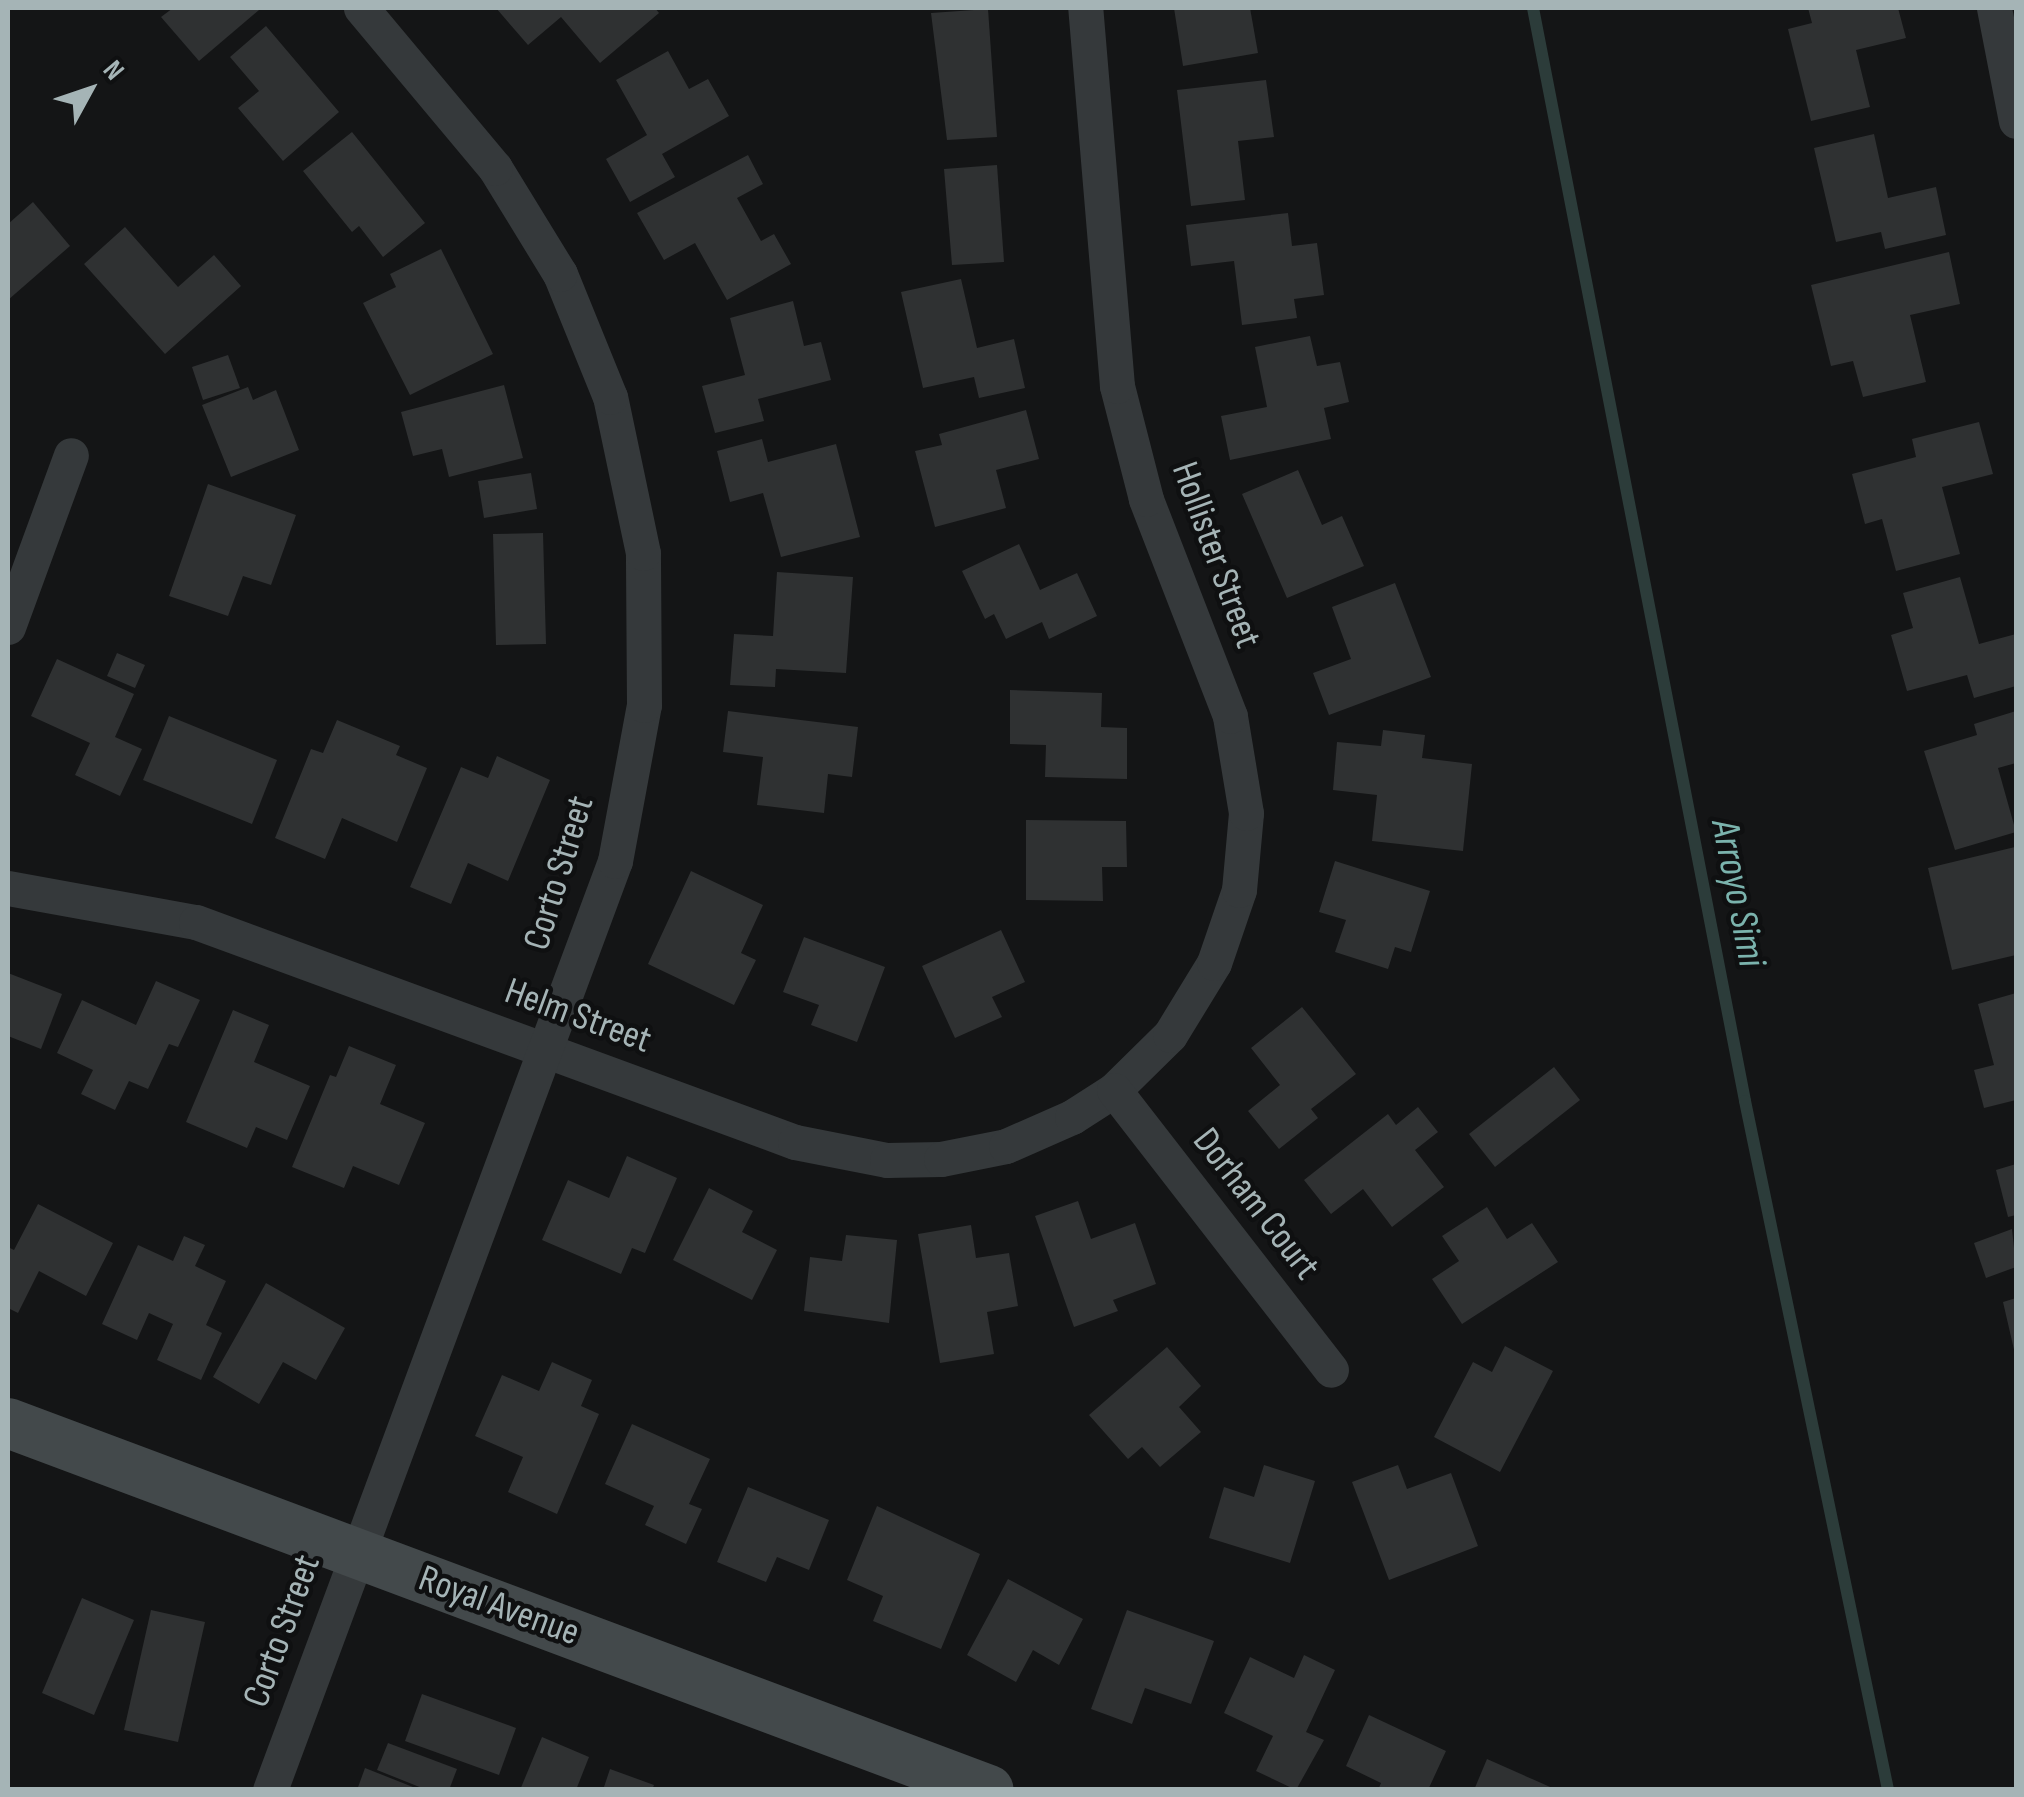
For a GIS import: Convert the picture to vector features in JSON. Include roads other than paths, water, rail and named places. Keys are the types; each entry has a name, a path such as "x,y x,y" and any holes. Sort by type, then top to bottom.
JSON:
{"main road":[{"name":"Royal Avenue","path":"8,1423 990,1790"}],"street":[{"name":"Corto Street","path":"270,1790 615,861 644,705 643,554 630,468 610,396 560,274 495,168 361,8"},
{"name":"Hollister Street","path":"1085,8 1117,386 1146,500 1230,716 1246,812 1239,890 1214,963 1170,1035 1114,1090"},
{"path":"1994,8 2016,121"},
{"path":"8,627 71,455"},
{"name":"Helm Street","path":"8,888 196,922 796,1142 886,1160 942,1159 1006,1146 1072,1117 1114,1090"},
{"name":"Dorham Court","path":"1114,1090 1331,1370"}],"waterway":[{"name":"Arroyo Simi","path":"1533,8 1745,1101 1888,1790"}]}
